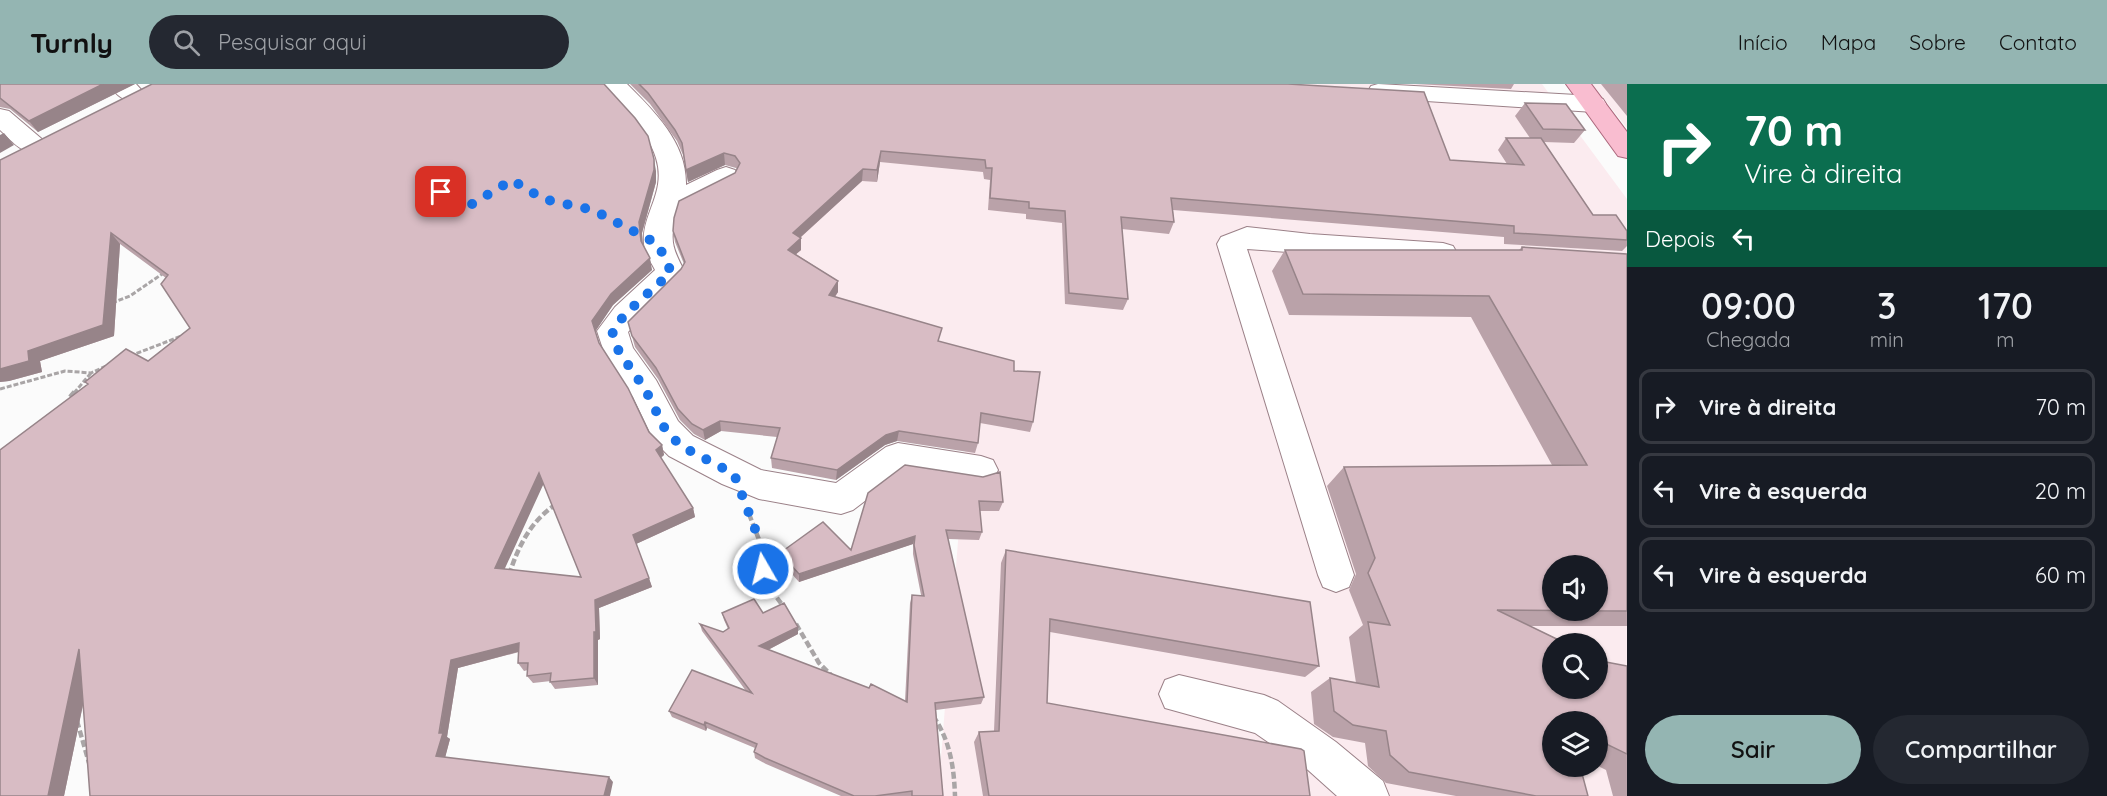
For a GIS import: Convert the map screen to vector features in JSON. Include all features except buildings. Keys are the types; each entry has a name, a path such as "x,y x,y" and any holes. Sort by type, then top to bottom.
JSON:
{"main road":[{"path":"1578,84 1627,150"}],"street":[{"path":"124,96 159,84"},
{"path":"613,84 651,124 663,143 670,161 672,188 668,205 661,219 658,244 671,272 648,296 624,314 612,331 619,352 645,389 666,431 681,446 734,474 759,484 841,499 898,457 981,470"},
{"path":"1357,90 1594,104"},
{"path":"0,117 25,152 58,134"},
{"path":"668,205 726,176"},
{"path":"1336,575 1231,244 1247,237 1310,244 1471,255"},
{"path":"1179,694 1264,715 1322,756 1368,796"}],"path":[{"path":"108,304 130,296 173,267"},
{"path":"126,357 190,333"},
{"path":"63,404 77,392 91,373 108,365"},
{"path":"0,389 65,371 91,373"},
{"path":"734,474 763,550 763,569 769,586 796,623 819,663 835,680"},
{"path":"508,579 517,550 533,525 549,508 564,499"},
{"path":"930,712 943,729 955,772 956,796"},
{"path":"76,717 89,766"}],"shaded area":[{"path":"865,84 1542,84 1627,199 1627,796 938,796 972,363 758,297"},
{"path":"1592,84 1627,84 1627,128"}],"route":[{"path":"441,192 467,207 512,180 543,199 593,210 658,244 671,272 648,296 624,314 612,331 619,352 645,389 666,431 681,446 734,474 763,550 763,569"}]}
